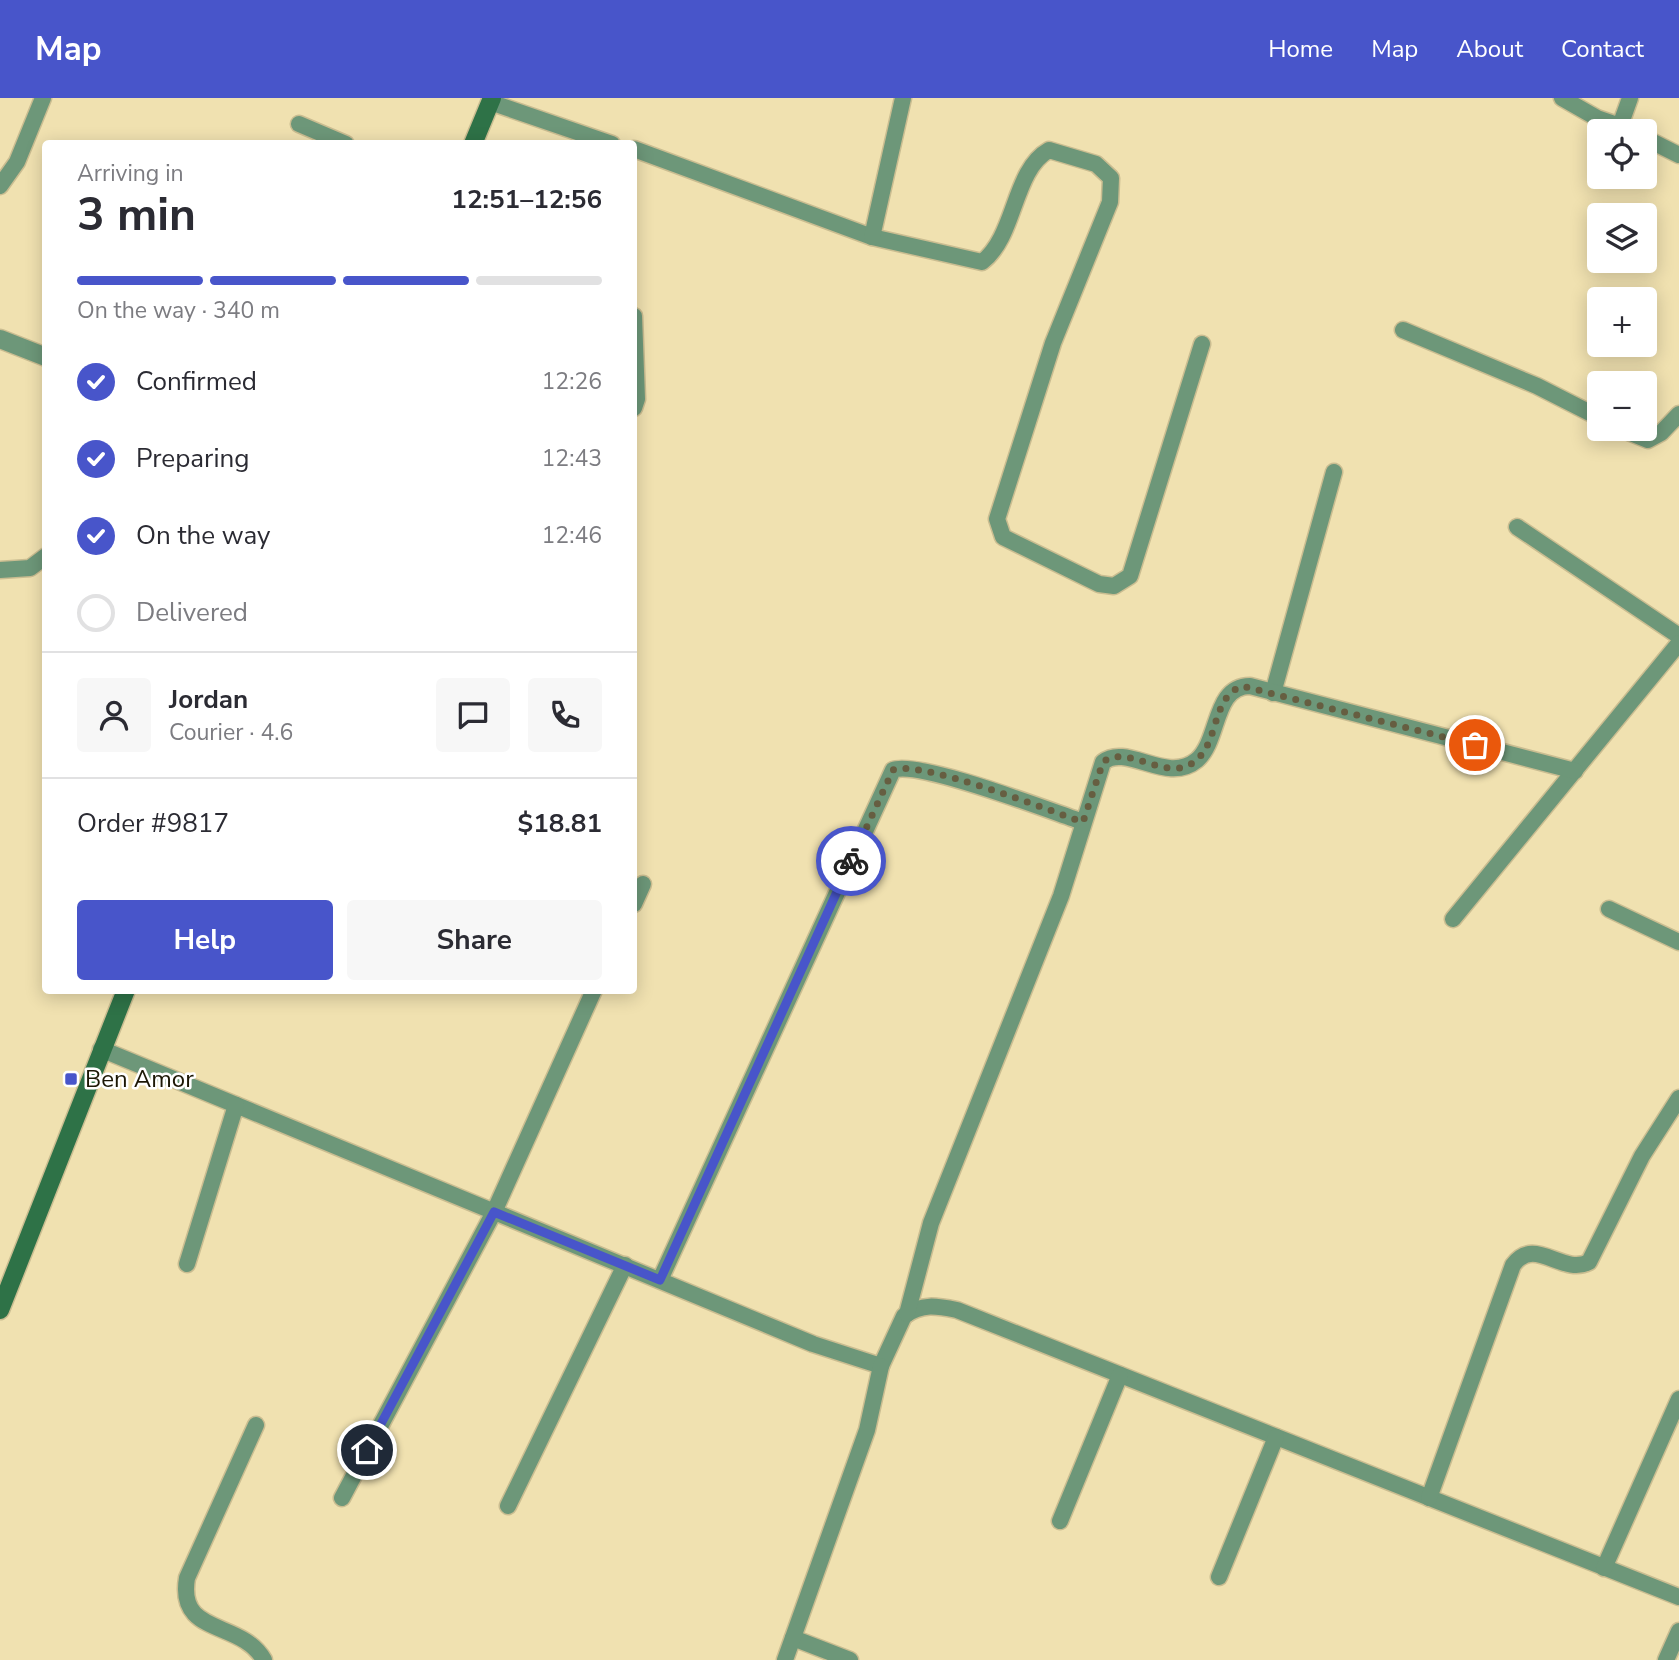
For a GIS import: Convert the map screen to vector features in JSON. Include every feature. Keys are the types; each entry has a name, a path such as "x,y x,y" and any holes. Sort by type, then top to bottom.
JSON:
{"main road":[{"path":"476,140 491,100"},
{"path":"0,1310 124,994"}],"street":[{"path":"0,186 17,162 43,98"},
{"path":"872,237 903,98"},
{"path":"1562,98 1600,119"},
{"path":"1627,119 1630,98"},
{"path":"491,100 581,139"},
{"path":"299,124 337,140"},
{"path":"1657,144 1679,155"},
{"path":"637,150 872,237 982,262 994,253 1040,155 1049,150 1096,164 1111,178 1110,202 1053,344 997,519 1003,537 1099,584 1114,586 1130,576 1202,344"},
{"path":"1403,330 1537,386 1587,411"},
{"path":"0,339 42,355"},
{"path":"637,373 637,399"},
{"path":"1657,435 1679,414"},
{"path":"1273,693 1334,472"},
{"path":"1517,527 1679,636"},
{"path":"0,570 30,568 42,559"},
{"path":"1453,919 1679,643"},
{"path":"785,1660 867,1430 881,1366 907,1314 931,1223 1061,895 1099,771 1108,758 1123,757 1170,769 1186,767 1198,759 1211,740 1225,697 1232,689 1250,686 1575,771"},
{"path":"660,1280 893,770 907,767 964,782 1083,822"},
{"path":"637,896 642,884"},
{"path":"1609,909 1679,942"},
{"path":"342,1497 494,1212 592,994"},
{"path":"101,1049 813,1344 881,1366"},
{"path":"1429,1498 1513,1265 1519,1257 1530,1253 1570,1265 1589,1262 1642,1156 1679,1098"},
{"path":"187,1264 236,1105"},
{"path":"508,1506 625,1265"},
{"path":"907,1314 933,1305 957,1310 1679,1597"},
{"path":"1060,1521 1120,1375"},
{"path":"1604,1568 1679,1399"},
{"path":"256,1425 187,1578 184,1597 192,1614 241,1638 257,1649 264,1660"},
{"path":"1219,1577 1276,1437"},
{"path":"1667,1660 1679,1631"},
{"path":"793,1639 850,1660"}],"way so far":[{"path":"851,861 893,770 907,767 964,782 1083,822 1103,762 1108,758 1123,757 1170,769 1186,767 1198,759 1211,740 1225,697 1232,689 1242,686 1475,745"}],"place":[{"name":"Ben Amor","path":"71,1079"}],"route":[{"path":"367,1450 494,1212 660,1280 851,861"}]}
